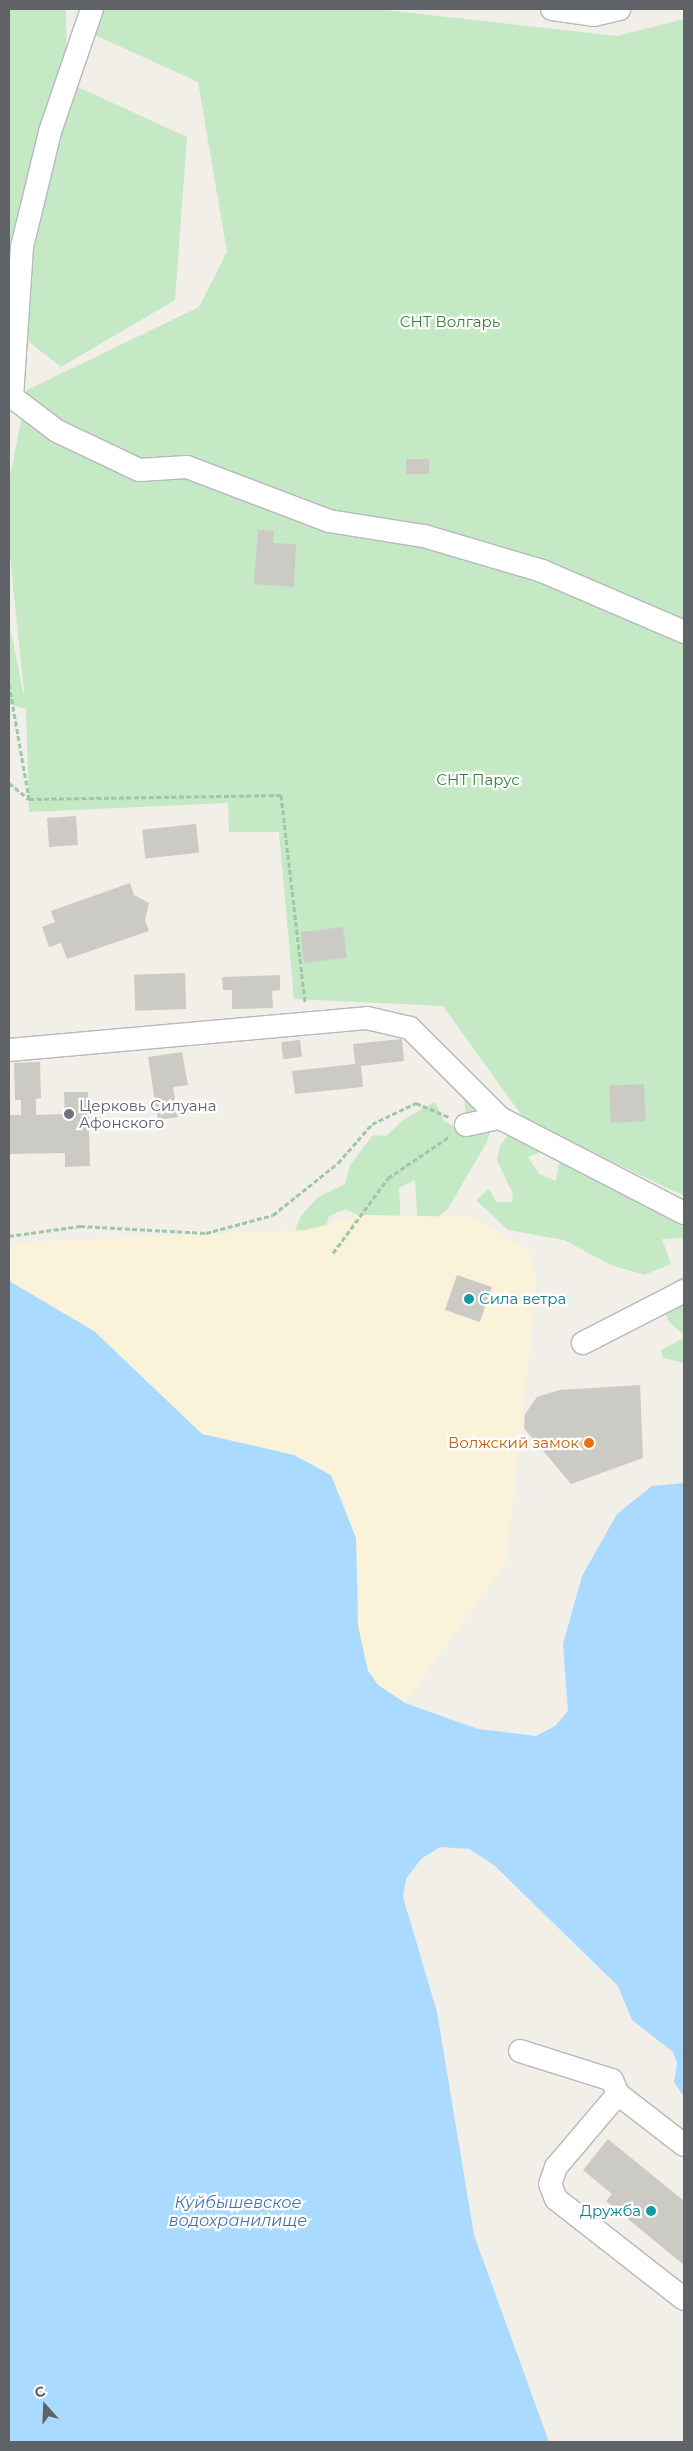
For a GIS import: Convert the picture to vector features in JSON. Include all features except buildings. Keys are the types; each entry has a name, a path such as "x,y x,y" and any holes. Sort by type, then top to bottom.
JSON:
{"street":[{"path":"92,9 50,132 22,247 12,397 56,431 139,470 187,467 329,521 433,538 542,571 684,632"},
{"path":"552,9 594,15 618,9"},
{"path":"9,1050 307,1026 367,1018 410,1028 500,1118 684,1213"},
{"path":"466,1125 500,1118"},
{"path":"583,1343 684,1291"},
{"path":"520,2051 612,2080 618,2094 684,2145"},
{"path":"618,2094 556,2167 550,2184 556,2199 684,2299"}],"path":[{"path":"9,684 29,799"},
{"path":"9,782 29,799 281,796 307,1026"},
{"path":"9,1236 80,1226 206,1233 273,1215 338,1163 372,1124 416,1103 466,1125"},
{"path":"334,1253 388,1178 466,1125"}],"green space":[{"path":"9,9 66,9 67,82 187,137 175,300 61,367 9,326"},
{"path":"102,9 376,9 617,36 684,19 684,1196 525,1120 443,1006 294,999 279,832 229,832 228,803 29,812 26,709 9,704 9,622 25,701 9,547 9,482 27,390 199,307 227,252 198,82 95,35"},
{"path":"483,1084 498,1106 487,1142 447,1210 418,1231 415,1180 399,1188 401,1228 385,1229 346,1209 329,1216 323,1236 287,1249 301,1216 318,1197 345,1184 350,1165 373,1135 386,1136 403,1120 435,1102 444,1121 467,1133 464,1093"},
{"path":"513,1130 541,1152 528,1157 539,1174 556,1181 560,1158 684,1205 684,1238 662,1239 671,1264 644,1275 611,1265 564,1240 508,1230 476,1200 489,1189 496,1202 512,1202 513,1194 497,1160 500,1145"},
{"path":"684,1276 684,1335 669,1322 658,1291"},
{"path":"684,1338 684,1363 663,1358 661,1350"}],"sand":[{"path":"366,1215 472,1217 529,1250 537,1283 506,1562 405,1703 378,1685 363,1659 358,1626 360,1568 345,1501 294,1455 202,1434 94,1331 9,1281 9,1243 306,1230"}],"water":[{"name":"Куйбышевское водохранилище","path":"9,1281 94,1331 202,1434 294,1455 331,1475 356,1538 358,1626 368,1671 378,1685 405,1703 478,1729 536,1736 555,1726 568,1711 563,1644 582,1576 617,1514 652,1486 684,1483 684,2097 674,2082 677,2063 673,2052 632,2020 618,1986 494,1865 469,1849 440,1847 421,1859 406,1879 403,1897 437,2012 474,2235 549,2442 9,2442"}],"place":[{"name":"Церковь Силуана Афонского","path":"69,1114"},
{"name":"Сила ветра","path":"469,1299"},
{"name":"Волжский замок","path":"589,1443"},
{"name":"Дружба","path":"651,2211"}],"park label":[{"name":"СНТ Волгарь","path":"450,322"},
{"name":"СНТ Парус","path":"478,780"}]}
